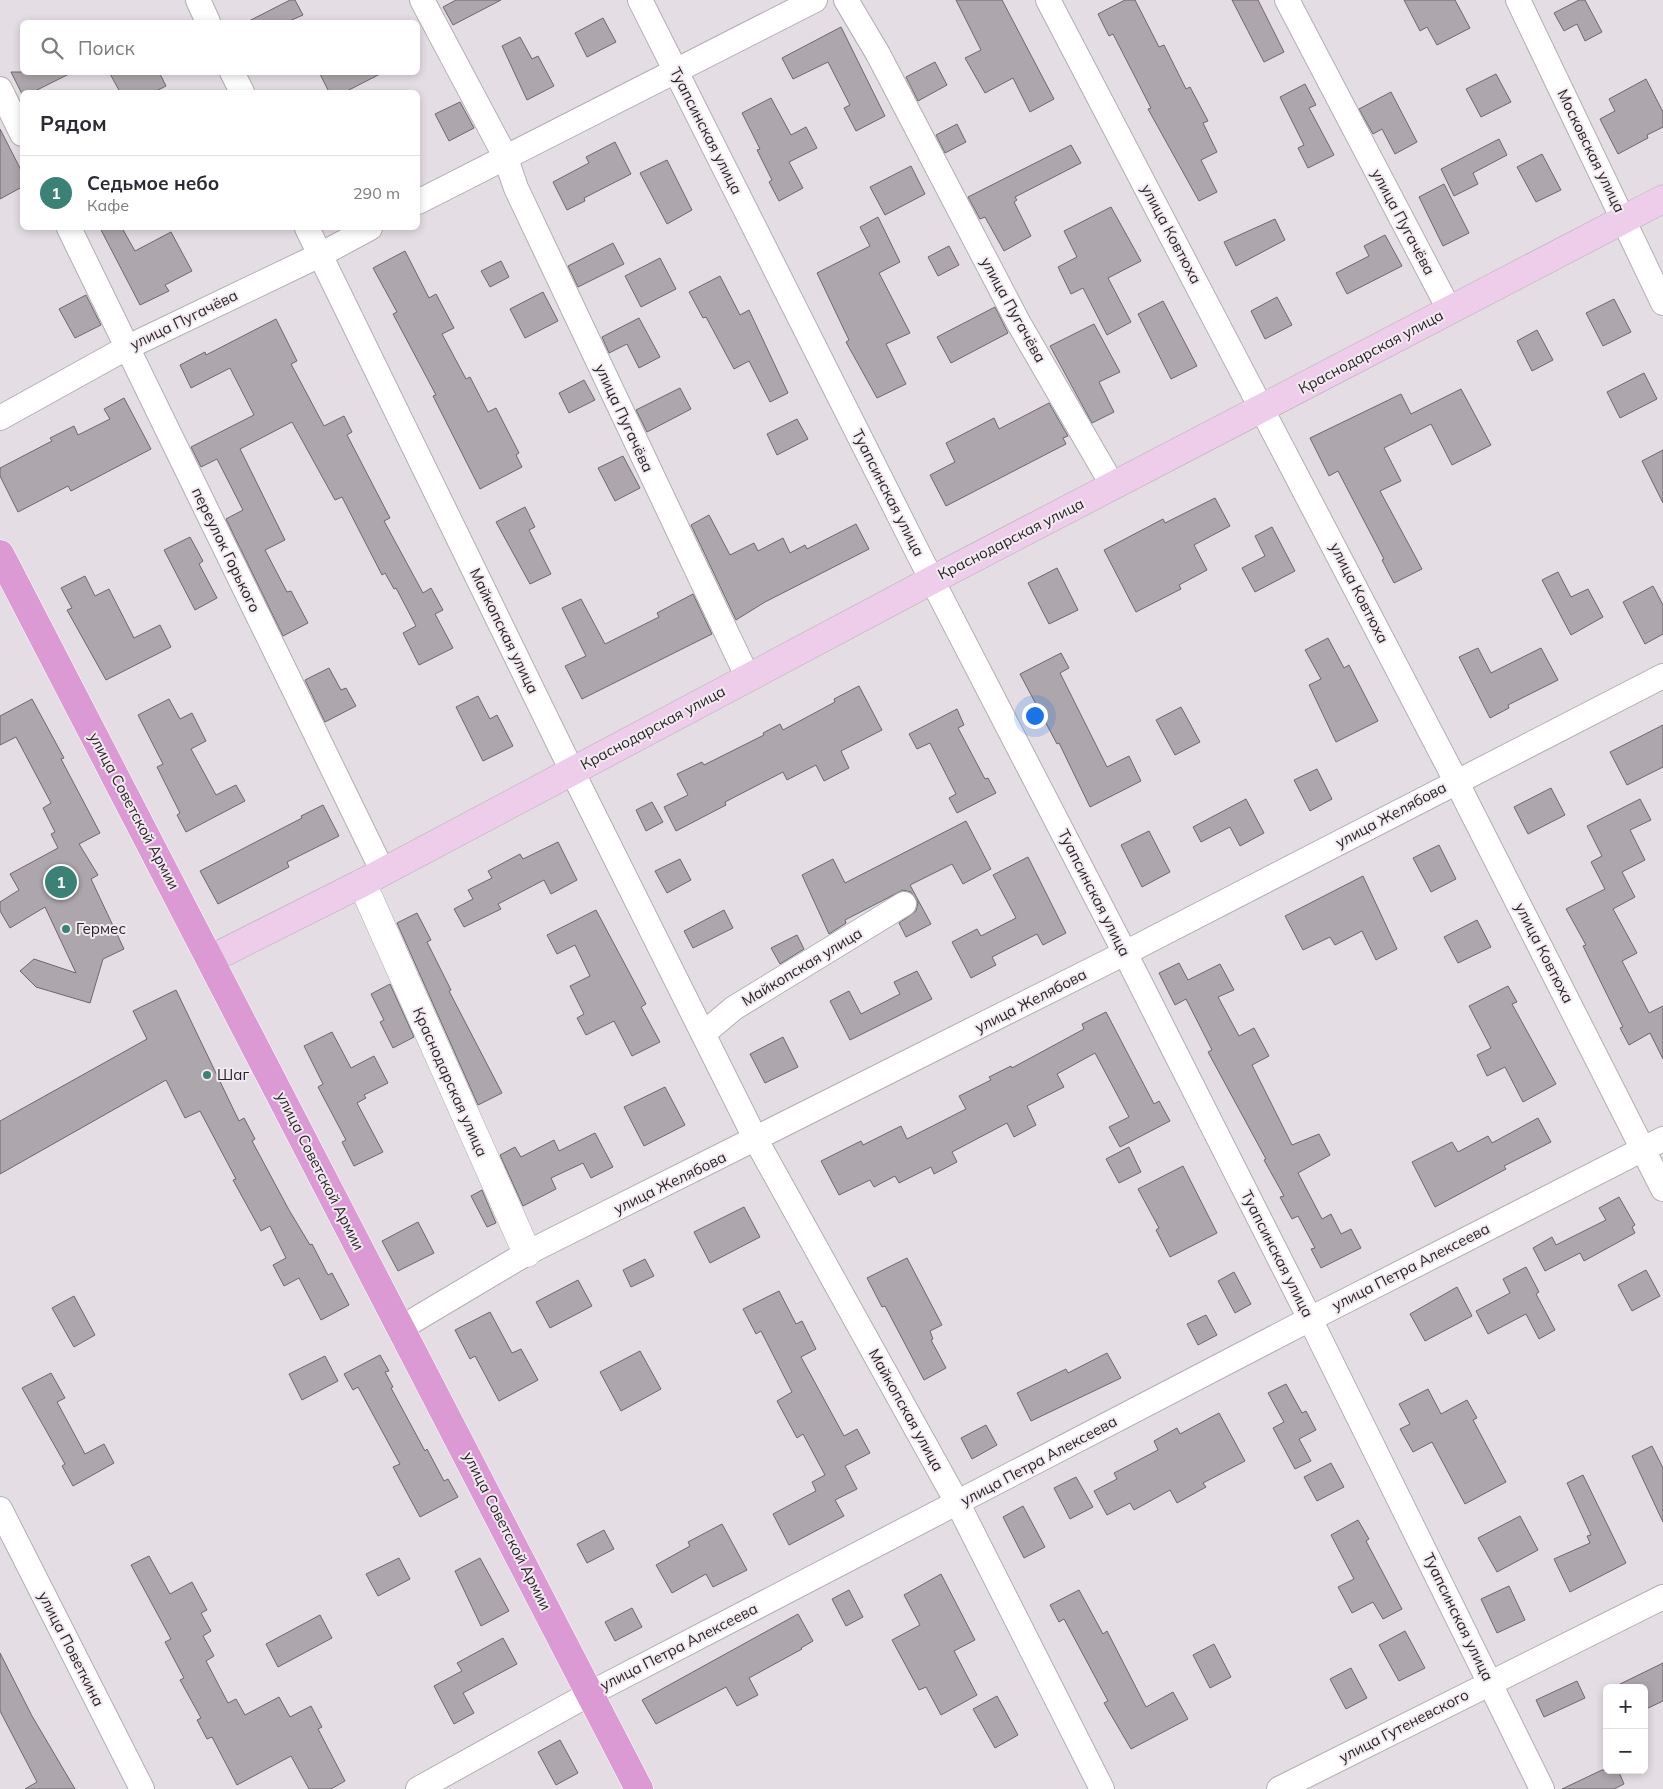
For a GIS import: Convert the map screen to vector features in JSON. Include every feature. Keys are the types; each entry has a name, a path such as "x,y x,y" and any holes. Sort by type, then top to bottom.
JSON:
{"main road":[{"name":"Краснодарская улица","path":"211,959 372,878 932,580 1663,199"},
{"name":"улица Советской Армии","path":"0,554 639,1789"}],"street":[{"path":"198,0 207,20"},
{"name":"улица Пугачёва","path":"422,0 505,156 520,197 748,678"},
{"name":"Туапсинская улица","path":"640,0 932,580 1125,953 1310,1319 1542,1789"},
{"path":"420,201 505,156 677,72 815,0"},
{"name":"улица Пугачёва","path":"846,0 878,54 1018,322 1113,486"},
{"name":"улица Ковтюха","path":"1048,0 1456,781 1653,1144 1663,1189"},
{"name":"улица Пугачёва","path":"1288,0 1450,311"},
{"name":"Московская улица","path":"1518,0 1663,303"},
{"path":"234,75 241,90"},
{"path":"0,89 20,130"},
{"name":"переулок Горького","path":"70,230 128,347 372,878"},
{"name":"Майкопская улица","path":"308,230 572,772 756,1140 958,1504 1102,1789"},
{"name":"улица Пугачёва","path":"0,418 128,347 366,230"},
{"name":"улица Желябова","path":"401,1328 527,1254 1125,953 1663,676"},
{"name":"Краснодарская улица","path":"372,878 527,1254"},
{"name":"Майкопская улица","path":"703,1034 734,1008 904,904"},
{"name":"улица Петра Алексеева","path":"418,1789 591,1693 958,1504 1310,1319 1653,1144"},
{"name":"улица Поветкина","path":"0,1509 142,1789"},
{"name":"улица Гутеневского","path":"1279,1789 1663,1597"}],"building":[{"path":"290,0 295,0 303,15 292,20 251,20"},
{"path":"456,0 501,0 453,25 443,7"},
{"path":"956,0 1002,0 1054,99 1030,112 1013,78 985,93 965,58 981,50"},
{"path":"1125,0 1135,0 1159,47 1164,45 1186,89 1190,87 1208,121 1203,123 1217,152 1201,160 1217,192 1199,201 1148,109 1151,108 1113,34 1109,36 1098,14"},
{"path":"1232,0 1258,0 1284,52 1264,62"},
{"path":"1404,0 1455,0 1470,28 1437,45 1427,27 1420,31"},
{"path":"1579,0 1585,0 1602,32 1585,41 1577,24 1564,31 1554,13"},
{"path":"603,18 616,42 587,57 575,33"},
{"path":"841,27 885,116 856,131 844,108 850,105 828,62 793,79 782,58"},
{"path":"520,37 532,59 538,56 554,86 527,100 502,46"},
{"path":"935,62 947,85 918,101 906,77"},
{"path":"11,72 20,72 20,75 67,75 37,90 20,90"},
{"path":"1496,74 1511,102 1481,117 1466,89"},
{"path":"111,75 160,75 166,86 158,90 119,90"},
{"path":"320,75 378,75 349,90 328,90"},
{"path":"1646,79 1663,112 1663,127 1647,135 1648,138 1618,154 1600,119 1615,111 1609,99"},
{"path":"1305,84 1316,105 1309,108 1334,155 1308,168 1298,148 1304,145 1280,97"},
{"path":"1391,92 1417,142 1395,154 1382,129 1373,134 1359,109"},
{"path":"771,98 791,135 806,127 817,148 789,162 803,188 779,201 769,182 772,180 757,150 760,149 742,113"},
{"path":"460,102 474,128 449,141 435,114"},
{"path":"957,124 966,142 945,153 936,135"},
{"path":"0,129 20,168 20,188 0,199"},
{"path":"1499,139 1507,155 1473,173 1478,184 1454,196 1441,169"},
{"path":"615,142 631,174 584,198 585,201 567,210 553,182 589,163 586,157"},
{"path":"1071,145 1081,163 1015,197 1017,200 1014,202 1031,236 1004,251 985,217 980,219 968,197"},
{"path":"1542,154 1561,190 1536,202 1517,167"},
{"path":"667,160 692,210 667,224 640,173"},
{"path":"911,166 925,194 885,215 870,187"},
{"path":"1444,184 1469,233 1443,246 1419,197"},
{"path":"1111,207 1141,261 1108,278 1131,322 1107,335 1083,288 1071,294 1058,267 1077,257 1064,231"},
{"path":"878,217 900,262 879,273 910,333 886,344 906,384 877,398 846,342 849,340 817,273 870,246 860,227"},
{"path":"1275,219 1285,240 1236,266 1224,242"},
{"path":"101,230 123,230 135,251 171,232 192,271 165,285 169,291 140,305"},
{"path":"1385,235 1402,266 1347,294 1336,273 1369,256 1364,246"},
{"path":"613,243 624,264 578,287 568,266"},
{"path":"949,246 959,265 938,276 928,257"},
{"path":"405,251 429,298 436,294 454,328 442,334 466,379 470,377 488,412 496,408 519,453 516,455 522,467 480,489 433,396 436,395 393,314 397,312 373,268"},
{"path":"660,258 676,289 641,307 625,276"},
{"path":"501,261 509,277 490,287 481,271"},
{"path":"720,276 740,315 749,310 788,393 770,402 749,361 734,369 706,317 703,318 689,292"},
{"path":"543,292 558,321 525,338 510,309"},
{"path":"86,295 101,325 75,338 59,309"},
{"path":"1277,297 1292,325 1265,339 1251,311"},
{"path":"1614,299 1631,332 1603,346 1586,313"},
{"path":"1163,301 1197,366 1171,379 1138,314"},
{"path":"995,307 1008,333 951,363 937,337"},
{"path":"639,318 660,357 639,368 627,344 609,353 602,337"},
{"path":"276,319 297,361 291,364 324,426 344,416 352,432 347,435 390,518 384,521 423,593 431,588 443,610 435,614 453,648 419,665 403,633 416,626 396,588 394,589 385,573 382,575 342,497 335,500 292,422 240,449 285,540 265,550 287,592 291,591 308,623 283,636 226,519 243,510 217,459 201,467 191,447 254,415 230,368 191,388 180,365 205,352 206,355"},
{"path":"1094,324 1120,372 1099,382 1114,412 1092,423 1050,346"},
{"path":"1537,330 1553,360 1532,371 1517,341"},
{"path":"1644,373 1657,399 1620,418 1607,392"},
{"path":"584,380 595,400 569,413 559,393"},
{"path":"680,388 691,409 647,432 636,410"},
{"path":"1461,389 1491,445 1452,465 1431,424 1384,448 1401,481 1380,491 1422,569 1394,583 1382,560 1384,559 1338,471 1329,476 1310,438 1401,394 1411,414"},
{"path":"124,398 151,449 71,491 68,486 18,512 0,476 0,468 52,441 50,438 74,426 78,435 110,419 104,409"},
{"path":"1049,403 1068,436 1063,438 1066,444 946,506 930,475 955,462 946,443 994,418 999,429"},
{"path":"797,419 808,439 777,455 767,434"},
{"path":"1663,450 1663,503 1642,461"},
{"path":"623,456 640,488 615,501 598,468"},
{"path":"1215,498 1230,526 1194,545 1207,570 1179,585 1181,589 1136,612 1104,550 1163,519 1165,523"},
{"path":"525,507 535,527 529,530 551,574 530,584 496,522"},
{"path":"709,515 730,555 754,543 758,551 783,538 790,553 805,545 807,549 856,524 869,549 765,602 736,620 691,525"},
{"path":"1272,527 1295,571 1255,592 1242,568 1265,556 1255,536"},
{"path":"190,537 203,561 199,564 217,598 195,610 164,550"},
{"path":"1057,568 1078,610 1049,624 1028,583"},
{"path":"1558,572 1571,597 1588,589 1603,617 1571,635 1542,580"},
{"path":"85,576 95,596 109,589 134,638 160,625 171,647 106,680 67,610 72,608 61,588"},
{"path":"1653,586 1663,605 1663,634 1645,644 1623,602"},
{"path":"693,594 712,634 582,699 565,666 586,656 562,608 581,599 605,644 659,617 657,613"},
{"path":"1328,638 1344,668 1349,665 1378,721 1336,742 1309,685 1321,679 1305,650"},
{"path":"1478,648 1491,673 1541,648 1558,680 1508,705 1509,708 1490,718 1459,657"},
{"path":"1061,653 1069,668 1060,673 1107,767 1129,756 1141,781 1090,807 1059,743 1057,744 1020,674"},
{"path":"329,668 341,690 346,688 356,706 325,722 305,680"},
{"path":"859,686 882,730 841,751 849,768 824,781 816,765 787,780 783,772 725,802 726,805 676,831 664,807 688,795 677,774 702,762 704,765 764,735 763,733 780,724 783,730 835,702 834,699"},
{"path":"478,696 490,719 497,715 513,746 483,761 456,707"},
{"path":"32,699 64,758 61,759 100,833 79,844 98,875 91,879 124,949 103,959 90,1003 36,987 20,971 34,959 76,973 45,907 10,928 0,911 0,902 19,890 10,874 58,848 51,834 55,832 43,808 51,803 16,737 0,745 0,716"},
{"path":"169,699 180,719 192,713 206,741 191,749 216,795 236,785 245,801 186,832 177,815 180,813 157,767 163,764 138,715"},
{"path":"1181,707 1200,742 1175,755 1156,720"},
{"path":"957,709 964,725 958,728 985,779 988,778 996,793 957,813 949,798 956,794 930,743 917,749 909,734"},
{"path":"1663,725 1663,767 1627,785 1610,752"},
{"path":"1317,769 1332,799 1310,811 1294,780"},
{"path":"1551,788 1565,815 1528,834 1514,807"},
{"path":"1246,799 1264,833 1240,846 1230,827 1201,842 1193,827"},
{"path":"1640,799 1651,820 1630,830 1645,860 1622,872 1635,897 1613,909 1637,953 1622,961 1649,1013 1663,1006 1663,1059 1650,1033 1629,1045 1620,1028 1623,1027 1583,946 1586,945 1566,909 1605,889 1591,862 1602,856 1587,826"},
{"path":"652,802 663,822 646,831 636,810"},
{"path":"323,805 339,836 287,862 289,867 218,904 200,871 302,818 301,816"},
{"path":"966,821 991,869 963,884 952,864 910,885 931,924 906,937 899,923 916,911 918,903 911,892 903,890 845,920 846,923 829,934 802,875 833,859 845,883"},
{"path":"1149,831 1170,872 1142,887 1121,845"},
{"path":"558,842 577,880 551,894 544,880 498,904 501,909 464,927 454,909 473,899 468,890 492,878 488,871 520,854 523,859"},
{"path":"1439,845 1456,879 1431,892 1413,858"},
{"path":"1028,857 1066,933 1043,945 1037,934 992,957 996,965 971,978 952,942 977,929 981,936 1016,918 993,875"},
{"path":"680,859 691,880 667,893 655,871"},
{"path":"1363,876 1397,949 1376,960 1362,931 1335,945 1330,937 1303,950 1285,916"},
{"path":"596,910 646,1004 641,1007 660,1042 632,1056 614,1021 586,1035 577,1018 584,1014 570,986 590,976 575,945 557,954 547,935"},
{"path":"724,910 733,928 693,948 684,931"},
{"path":"417,913 431,940 427,942 451,990 449,991 502,1093 478,1105 397,923"},
{"path":"1477,920 1491,947 1458,963 1444,937"},
{"path":"797,935 804,949 780,964 771,948"},
{"path":"1179,963 1188,980 1220,964 1234,990 1218,997 1239,1036 1254,1028 1269,1056 1252,1065 1292,1145 1319,1134 1330,1155 1298,1173 1322,1219 1331,1214 1341,1234 1351,1229 1361,1248 1321,1268 1311,1249 1315,1248 1298,1216 1292,1219 1280,1197 1284,1196 1208,1052 1212,1050 1186,999 1175,1005 1159,973"},
{"path":"917,971 932,999 850,1040 830,1001 849,991 861,1014 900,994 894,982"},
{"path":"390,984 414,1037 393,1048 380,1022 384,1020 371,994"},
{"path":"1508,986 1517,1002 1512,1004 1556,1084 1523,1102 1505,1067 1487,1076 1477,1055 1491,1048 1469,1006"},
{"path":"176,990 239,1121 244,1118 255,1139 252,1141 289,1210 310,1245 312,1244 328,1275 332,1273 349,1305 321,1320 299,1278 284,1286 273,1265 286,1258 270,1226 261,1231 233,1180 236,1179 200,1111 185,1118 166,1080 0,1174 0,1121 147,1039 133,1011"},
{"path":"1106,1012 1154,1104 1159,1101 1170,1121 1120,1147 1109,1127 1129,1117 1095,1053 1057,1074 1064,1087 1027,1106 1036,1125 1014,1137 1007,1123 952,1152 957,1162 934,1174 931,1167 899,1183 895,1176 874,1187 870,1180 839,1195 821,1161 861,1141 863,1145 901,1126 907,1139 966,1109 959,1096 991,1080 989,1077 1011,1066 1012,1068 1084,1029 1082,1024"},
{"path":"332,1032 351,1068 374,1056 388,1083 364,1095 366,1098 357,1103 383,1152 354,1166 342,1142 346,1140 318,1087 323,1084 304,1046"},
{"path":"783,1037 798,1067 765,1083 750,1054"},
{"path":"665,1087 685,1125 644,1146 624,1107"},
{"path":"1538,1118 1551,1142 1504,1166 1506,1169 1435,1207 1412,1162 1452,1142 1458,1152 1488,1136 1492,1143"},
{"path":"595,1133 613,1167 591,1178 583,1163 551,1178 556,1189 523,1206 500,1155 515,1147 521,1157 554,1140 559,1151"},
{"path":"1129,1147 1141,1172 1119,1183 1106,1159"},
{"path":"1183,1166 1217,1233 1170,1257 1156,1230 1159,1228 1138,1189"},
{"path":"482,1190 496,1223 487,1227 471,1196"},
{"path":"1619,1197 1635,1225 1632,1227 1635,1233 1584,1261 1580,1253 1545,1271 1533,1248 1552,1237 1556,1245 1606,1220 1599,1208"},
{"path":"744,1207 760,1237 710,1263 694,1232"},
{"path":"418,1222 434,1253 398,1271 382,1241"},
{"path":"907,1258 942,1325 930,1331 933,1339 931,1340 946,1368 924,1380 885,1306 882,1307 867,1278"},
{"path":"645,1259 654,1276 631,1287 623,1270"},
{"path":"1526,1267 1539,1292 1536,1294 1555,1330 1539,1339 1526,1314 1488,1334 1476,1311 1510,1293 1503,1279"},
{"path":"1646,1270 1660,1296 1632,1311 1618,1285"},
{"path":"1234,1272 1251,1304 1235,1313 1218,1281"},
{"path":"578,1280 592,1306 550,1328 536,1302"},
{"path":"1457,1287 1472,1316 1425,1341 1410,1314"},
{"path":"779,1291 796,1324 802,1321 816,1349 801,1357 844,1436 857,1429 870,1453 845,1466 857,1489 835,1500 844,1516 789,1545 773,1514 816,1491 812,1482 825,1475 803,1434 797,1438 777,1401 792,1392 761,1331 756,1334 743,1309"},
{"path":"74,1296 95,1335 74,1347 52,1308"},
{"path":"490,1312 512,1353 521,1349 538,1380 499,1401 475,1356 470,1359 455,1330"},
{"path":"1206,1315 1217,1335 1198,1345 1187,1324"},
{"path":"640,1351 661,1389 621,1411 600,1372"},
{"path":"1107,1353 1121,1378 1031,1421 1017,1393 1066,1369 1068,1373"},
{"path":"380,1355 389,1371 385,1372 393,1387 391,1388 425,1451 427,1449 444,1481 448,1479 458,1497 420,1517 393,1467 400,1464 358,1387 353,1390 344,1374"},
{"path":"325,1356 338,1381 302,1400 289,1374"},
{"path":"51,1373 65,1398 57,1402 85,1454 104,1444 114,1463 73,1486 62,1466 65,1464 22,1388"},
{"path":"1286,1384 1302,1413 1306,1411 1316,1430 1299,1439 1311,1461 1295,1469 1273,1428 1284,1422 1268,1393"},
{"path":"1428,1389 1441,1414 1467,1400 1477,1418 1473,1420 1506,1482 1465,1504 1432,1442 1413,1452 1400,1429 1410,1424 1399,1404"},
{"path":"1219,1413 1245,1461 1203,1483 1206,1487 1177,1503 1170,1490 1134,1510 1130,1503 1107,1515 1094,1491 1117,1479 1114,1473 1158,1450 1154,1441 1177,1428 1180,1434"},
{"path":"986,1425 997,1445 972,1459 961,1438"},
{"path":"1652,1446 1663,1468 1663,1522 1632,1456"},
{"path":"1331,1463 1344,1487 1317,1501 1304,1477"},
{"path":"1583,1475 1626,1563 1570,1592 1554,1559 1590,1543 1587,1536 1591,1535 1567,1483"},
{"path":"1076,1477 1093,1507 1070,1519 1054,1488"},
{"path":"1023,1506 1045,1547 1024,1558 1003,1517"},
{"path":"1520,1516 1538,1550 1497,1572 1478,1538"},
{"path":"1358,1520 1369,1539 1366,1541 1402,1609 1383,1619 1373,1602 1352,1613 1338,1587 1354,1579 1331,1535"},
{"path":"722,1524 747,1570 713,1587 706,1574 672,1593 656,1565 690,1546 688,1542"},
{"path":"604,1530 614,1549 587,1563 577,1544"},
{"path":"149,1556 170,1594 192,1582 207,1610 201,1613 211,1631 203,1636 214,1656 206,1661 228,1703 236,1699 245,1715 279,1697 290,1717 311,1706 322,1727 318,1729 345,1781 331,1789 309,1789 291,1756 237,1785 212,1737 207,1739 197,1720 201,1718 180,1680 184,1678 165,1642 171,1639 131,1565"},
{"path":"399,1558 410,1579 378,1596 366,1574"},
{"path":"480,1558 509,1611 481,1626 455,1571"},
{"path":"941,1574 975,1640 954,1651 977,1695 941,1715 926,1687 919,1690 892,1640 920,1625 904,1595"},
{"path":"1509,1586 1525,1620 1497,1633 1481,1599"},
{"path":"849,1590 863,1617 846,1626 832,1599"},
{"path":"1079,1590 1103,1634 1107,1631 1146,1707 1173,1692 1188,1719 1131,1749 1104,1703 1108,1701 1064,1619 1059,1622 1050,1605"},
{"path":"632,1608 642,1627 615,1641 605,1622"},
{"path":"798,1614 813,1641 749,1678 758,1695 737,1706 726,1687 656,1724 642,1700"},
{"path":"320,1615 332,1638 278,1667 266,1644"},
{"path":"1405,1631 1425,1668 1399,1681 1379,1645"},
{"path":"503,1638 517,1664 463,1693 474,1713 454,1724 434,1686 462,1671 457,1663"},
{"path":"1214,1644 1231,1677 1210,1688 1193,1655"},
{"path":"0,1653 32,1716 75,1789 25,1789 37,1782 0,1711"},
{"path":"1663,1663 1663,1701 1648,1708 1648,1684 1620,1684"},
{"path":"1351,1668 1367,1698 1346,1709 1330,1679"},
{"path":"1577,1681 1585,1698 1544,1717 1536,1700"},
{"path":"997,1696 1018,1735 995,1748 973,1709"},
{"path":"560,1740 578,1773 556,1785 538,1752"},
{"path":"1602,1770 1603,1774 1620,1774 1624,1784 1614,1789 1562,1789"}],"place":[{"name":"Седьмое небо","path":"61,882"},
{"name":"Гермес","path":"66,929"},
{"name":"Шаг","path":"207,1075"}]}
